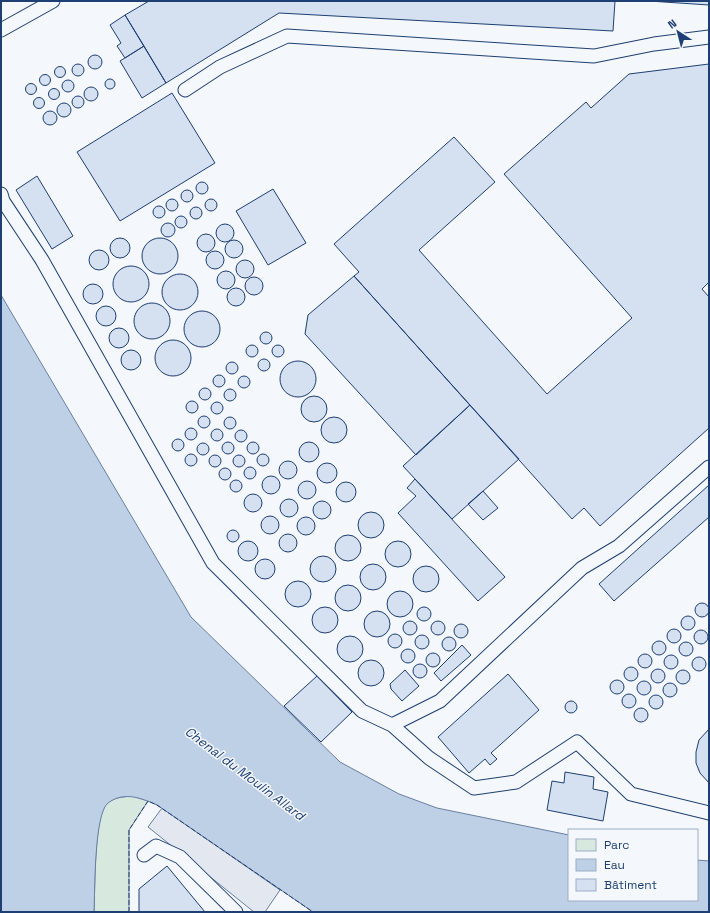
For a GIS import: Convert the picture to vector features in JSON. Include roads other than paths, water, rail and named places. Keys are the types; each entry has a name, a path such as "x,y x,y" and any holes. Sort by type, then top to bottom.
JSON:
{"lane":[{"path":"1,30 53,1"},
{"path":"185,90 220,67 287,36 594,56 654,44 709,38"},
{"path":"1,194 3,201 42,260 213,563 362,711 392,725 430,758 474,788 516,782 577,742 631,794 709,813"},
{"path":"392,725 440,701 582,568 620,546 709,467"},
{"path":"144,855 156,846 180,857 236,912"}],"water":[{"name":"Chenal du Moulin Allard","path":"1,295 191,617 340,762 399,794 437,808 568,835 568,901 698,901 698,860 709,861 709,912 313,912 157,805 139,798 120,797 108,803 103,810 100,822 96,854 94,912 1,912"}]}
